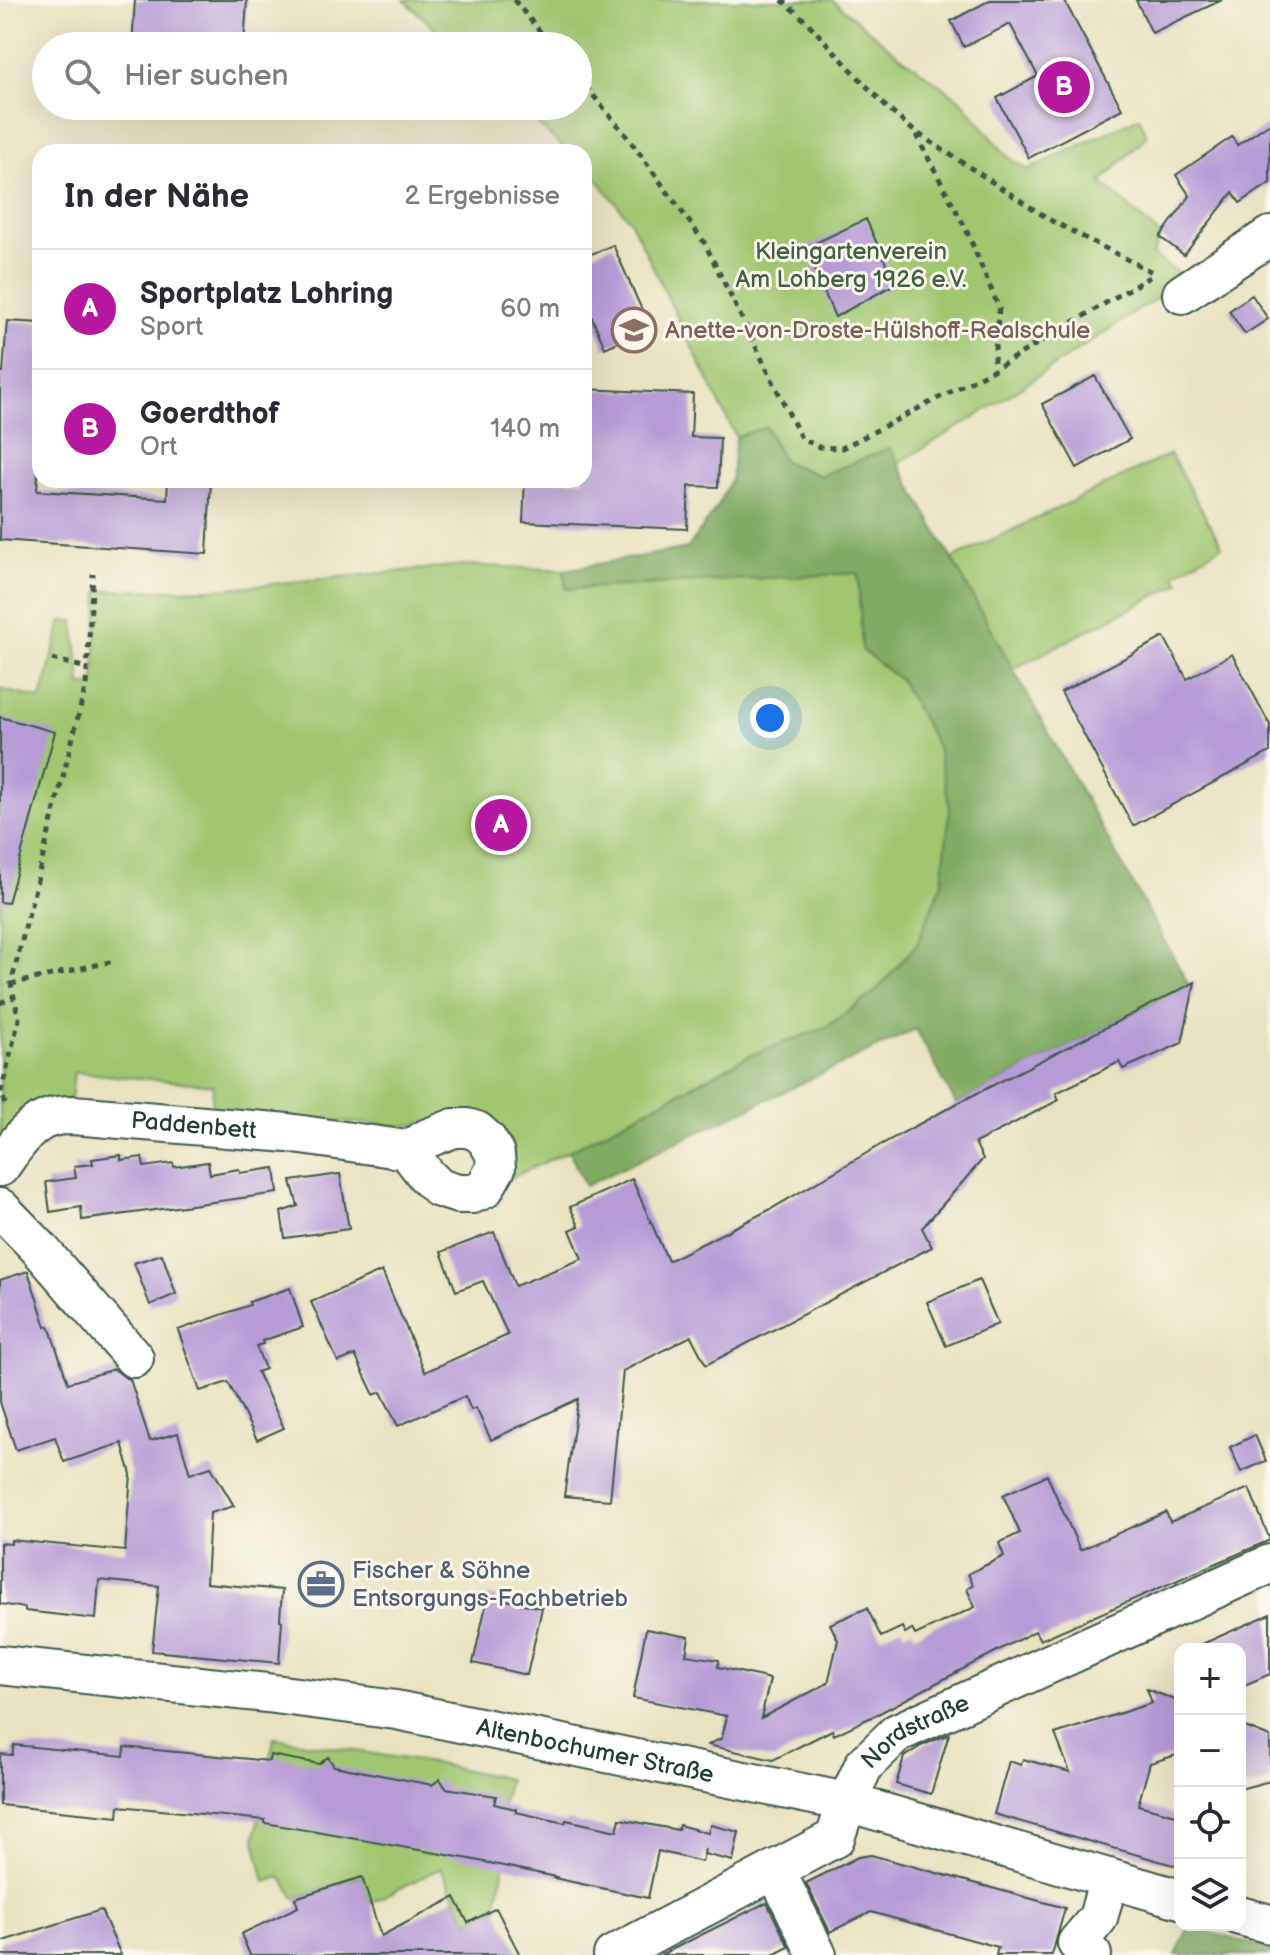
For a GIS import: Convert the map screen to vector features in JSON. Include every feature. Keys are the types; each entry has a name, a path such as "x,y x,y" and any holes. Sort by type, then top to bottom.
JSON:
{"street":[{"path":"1169,284 1270,236"},
{"name":"Paddenbett","path":"9,1155 31,1129 50,1117 73,1115 288,1133 407,1150"},
{"path":"0,1208 134,1358"},
{"name":"Nordstraße","path":"613,1955 835,1838 864,1765 897,1733 1270,1564"},
{"name":"Altenbochumer Straße","path":"0,1665 396,1710 847,1802 1174,1897"},
{"path":"775,1869 817,1955"},
{"path":"1092,1955 1077,1943 1098,1918 1109,1878"},
{"path":"1246,1918 1270,1924"}],"path":[{"path":"514,0 540,32"},
{"path":"782,0 806,21 888,109 914,131 1052,221 1169,284"},
{"path":"592,94 704,242 801,438 819,447 842,448 993,370 1141,283 1169,284"},
{"path":"914,131 965,227 999,308 993,370"},
{"path":"9,1155 1,1092 19,1019 11,984 86,685 93,574"},
{"path":"52,659 87,668"},
{"path":"11,984 114,961"},
{"path":"0,1003 14,997"}],"green space":[{"name":"Kleingartenverein Am Lohberg 1926 e.V.","path":"404,0 832,0 896,53 962,101 1007,156 1028,170 1139,117 1147,136 1101,182 1160,235 1153,255 1186,279 977,416 899,463 890,448 820,476 783,461 766,427 736,437 631,222 592,174 592,144 559,144 533,120 592,120 592,32 439,32"},
{"path":"766,427 783,461 820,476 890,448 1189,985 956,1104 916,1029 585,1186 569,1151 749,1056 826,1027 875,992 917,944 942,883 950,808 937,746 900,680 862,650 858,573 566,589 564,570 688,548 717,507 731,479 736,437"},
{"path":"1170,454 1222,546 1175,574 1180,583 1013,669 952,559"},
{"path":"465,565 564,570 566,589 858,573 862,649 900,680 937,746 950,808 942,883 917,944 875,992 826,1027 749,1056 569,1151 504,1181 509,1165 436,1121 404,1126 211,1112 213,1085 74,1072 71,1099 0,1146 0,689 41,699 62,621 74,621 81,685 94,686 99,591 219,589"},
{"path":"274,1738 437,1764 509,1779 496,1833 510,1837 496,1908 468,1923 441,1868 370,1903 361,1877 295,1898 281,1877 265,1882 255,1840"},
{"path":"1187,1931 1204,1931 1270,1949 1270,1955 1176,1955"}],"building":[{"path":"135,0 247,0 245,32 133,32"},
{"path":"990,0 1064,0 1122,109 1029,158 997,98 1038,76 1010,24 964,47 951,21"},
{"path":"1136,0 1222,0 1152,33"},
{"path":"1270,123 1270,183 1240,203 1233,192 1184,255 1160,237 1190,196 1176,175 1232,137 1237,145"},
{"path":"866,219 895,284 835,317 805,248"},
{"path":"613,245 650,328 605,348 592,318 592,254"},
{"path":"1252,295 1268,319 1245,334 1229,311"},
{"path":"7,321 32,323 32,488 37,488 37,491 167,499 168,488 211,488 207,554 0,540 0,372 3,372"},
{"path":"1095,376 1130,439 1077,468 1042,404"},
{"path":"592,389 693,394 691,437 720,438 718,487 689,486 687,529 523,522 525,488 592,488"},
{"path":"1164,637 1187,679 1232,654 1270,725 1270,752 1133,826 1061,692"},
{"path":"0,717 55,732 8,903 0,902"},
{"path":"1195,982 1182,1043 1123,1069 1119,1062 1056,1093 1059,1100 975,1143 983,1159 922,1228 932,1247 706,1365 691,1336 623,1371 610,1500 564,1496 578,1399 491,1440 476,1408 471,1410 465,1396 398,1426 381,1392 374,1395 355,1355 338,1362 311,1302 382,1271 425,1372 508,1335 483,1281 456,1291 441,1252 494,1232 515,1286 582,1259 570,1230 579,1226 570,1207 632,1179 668,1261 771,1209 958,1103"},
{"path":"121,1155 121,1160 142,1157 144,1167 208,1162 210,1174 275,1168 278,1193 82,1220 81,1207 50,1212 46,1182 76,1178 74,1166 93,1164 92,1159"},
{"path":"340,1174 349,1229 285,1238 281,1212 298,1206 291,1181"},
{"path":"162,1254 176,1294 150,1305 134,1263"},
{"path":"28,1271 68,1383 114,1369 130,1379 150,1441 178,1433 190,1474 211,1467 234,1506 210,1513 206,1583 282,1590 279,1663 152,1651 159,1586 99,1580 96,1619 25,1611 25,1608 0,1604 0,1543 11,1544 11,1540 125,1551 131,1474 122,1443 64,1462 55,1437 16,1450 0,1402 0,1280"},
{"path":"979,1280 998,1324 946,1346 927,1302"},
{"path":"290,1288 303,1327 256,1346 265,1369 257,1372 284,1428 257,1440 228,1382 200,1391 178,1330"},
{"path":"1255,1435 1266,1461 1241,1472 1230,1447"},
{"path":"1047,1475 1080,1550 1166,1512 1170,1522 1249,1488 1270,1540 1040,1640 1035,1631 878,1714 834,1735 832,1730 773,1760 708,1745 722,1738 727,1716 633,1698 646,1629 689,1637 686,1655 719,1660 718,1667 770,1679 761,1718 828,1683 838,1640 830,1624 867,1608 881,1637 902,1627 905,1633 912,1629 915,1635 975,1607 967,1589 973,1585 968,1574 1004,1556 999,1543 1020,1533 1003,1495"},
{"path":"488,1596 542,1608 527,1675 473,1663"},
{"path":"1270,1614 1270,1674 1246,1684 1246,1643 1205,1643"},
{"path":"1147,1689 1174,1700 1174,1756 1150,1763 1138,1805 1174,1814 1174,1865 994,1814 1009,1761 1021,1765 1023,1759 1070,1772 1055,1734 1152,1703"},
{"path":"1246,1727 1270,1737 1270,1781 1246,1787"},
{"path":"949,1734 931,1794 896,1784 904,1757"},
{"path":"14,1745 124,1756 125,1747 269,1761 270,1755 319,1764 328,1757 334,1766 432,1785 440,1779 446,1788 496,1796 494,1804 565,1823 566,1820 617,1831 620,1819 678,1830 679,1825 708,1833 710,1825 739,1832 733,1861 704,1854 705,1849 702,1862 658,1851 648,1898 470,1859 265,1823 265,1820 119,1806 118,1817 0,1805 0,1754 12,1755"},
{"path":"871,1855 1065,1908 1052,1955 996,1955 998,1947 871,1912 830,1932 806,1883 858,1857"},
{"path":"362,1877 381,1936 455,1897 468,1923 496,1908 520,1955 250,1955 241,1934 298,1907 295,1898"},
{"path":"767,1903 789,1947 773,1955 661,1955 763,1904"},
{"path":"101,1910 121,1955 0,1955 0,1942"}],"place":[{"name":"Goerdthof","path":"1064,87"},
{"name":"Anette-von-Droste-Hülshoff-Realschule","path":"634,330"},
{"name":"Sportplatz Lohring","path":"501,825"},
{"name":"Fischer & Söhne Entsorgungs-Fachbetrieb","path":"321,1584"}]}
